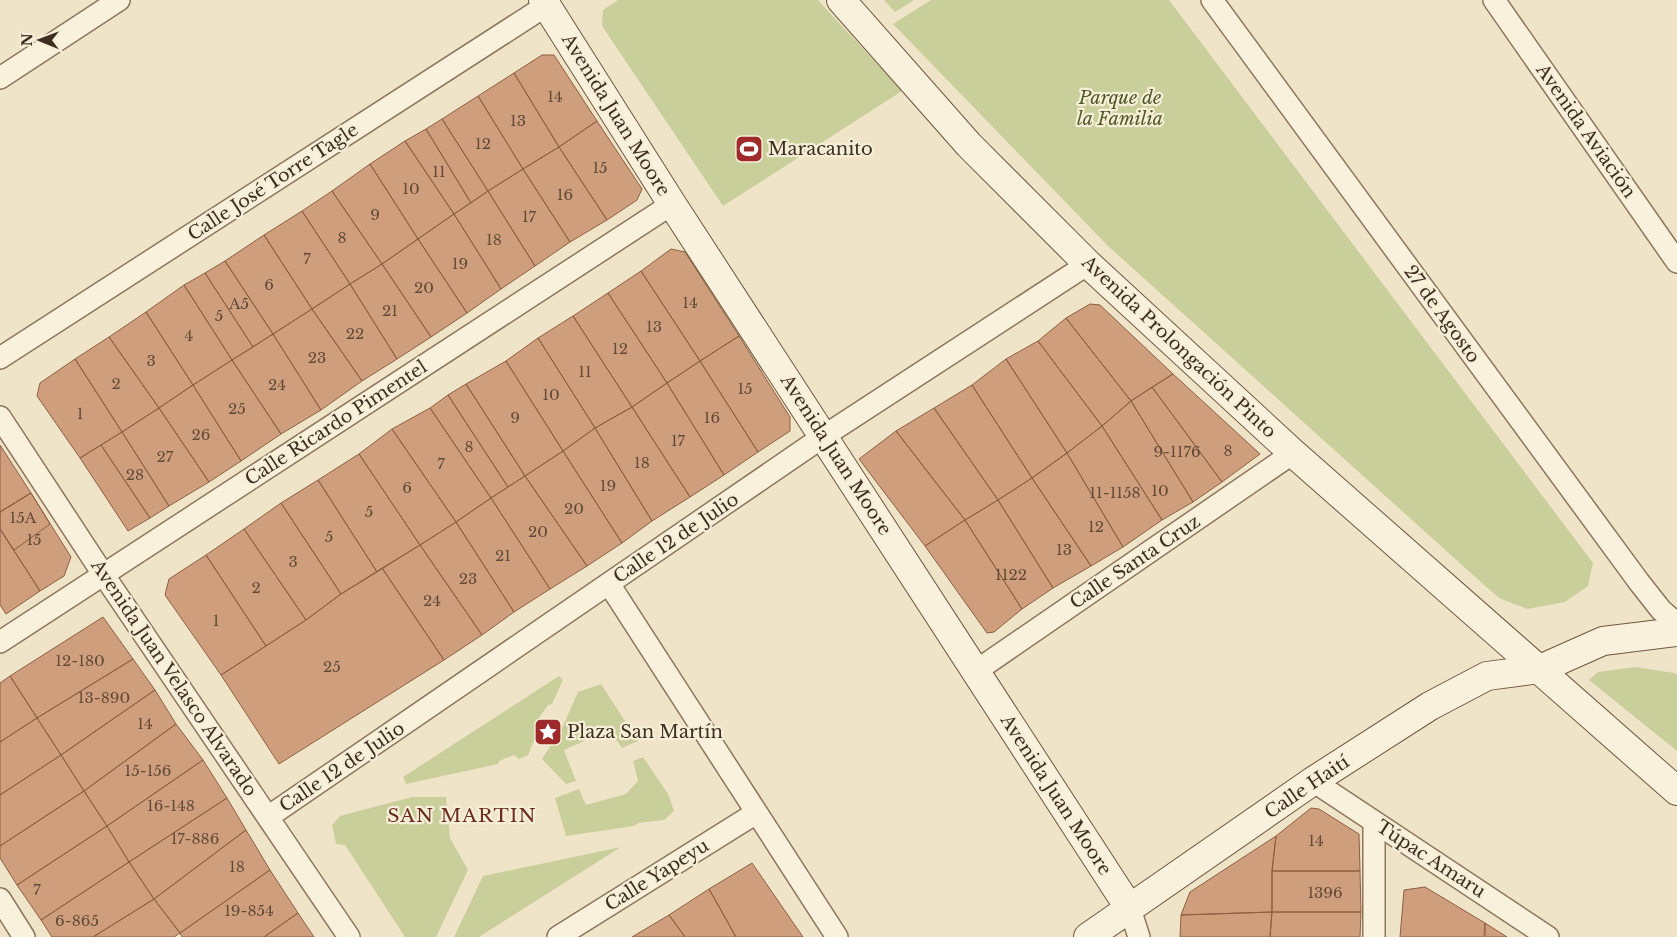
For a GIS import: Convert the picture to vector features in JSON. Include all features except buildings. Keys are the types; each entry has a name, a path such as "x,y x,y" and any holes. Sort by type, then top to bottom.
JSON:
{"street":[{"path":"0,78 119,0"},
{"name":"Avenida Prolongación Pinto","path":"842,0 969,144 1088,264 1293,453 1677,791"},
{"name":"27 de Agosto","path":"1212,0 1639,582 1661,610 1677,624"},
{"name":"Avenida Aviación","path":"1494,0 1677,262"},
{"name":"Avenida Juan Moore","path":"548,2 672,204 1130,909"},
{"name":"Calle José Torre Tagle","path":"0,358 548,2"},
{"name":"Calle Ricardo Pimentel","path":"0,642 672,204"},
{"name":"Calle 12 de Julio","path":"268,818 824,436 1088,264"},
{"name":"Avenida Juan Velasco Alvarado","path":"0,417 103,574 350,937"},
{"name":"Calle Santa Cruz","path":"976,671 1293,453"},
{"path":"609,584 837,937"},
{"name":"Calle Haití","path":"1088,937 1313,782 1430,706 1487,676 1540,669 1603,641 1677,632"},
{"name":"Túpac Amaru","path":"1313,782 1548,937"},
{"name":"Calle Yapeyu","path":"558,937 756,812"},
{"path":"1374,822 1374,937"},
{"path":"0,899 24,937"},
{"path":"1130,909 1139,937"}],"green space":[{"name":"Maracanito","path":"618,0 818,0 902,91 723,206 602,26 603,10"},
{"path":"884,0 914,0 895,12"},
{"name":"Parque de la Familia","path":"931,0 1169,0 1593,563 1588,586 1565,602 1527,609 1499,598 1473,575 1108,246 893,24"},
{"path":"1635,667 1674,673 1677,676 1677,751 1589,680 1598,672"},
{"path":"559,676 563,680 552,704 548,705 539,718 542,722 528,755 519,759 514,755 499,761 498,764 406,784 403,777"},
{"path":"601,684 638,741 622,748 609,730 564,750 576,781 566,784 542,759 562,728 578,692"},
{"path":"643,757 668,794 674,811 664,820 566,836 555,798 579,789 586,805 626,794 638,781 633,761"},
{"path":"412,797 446,797 450,838 468,870 436,937 405,937 345,845 336,844 332,825 340,816"},
{"path":"621,847 479,937 454,937 483,876"}],"place":[{"name":"Maracanito","path":"749,149"},
{"name":"Plaza San Martín","path":"548,732"}],"district":[{"name":"SAN MARTIN","path":"462,815"}]}
